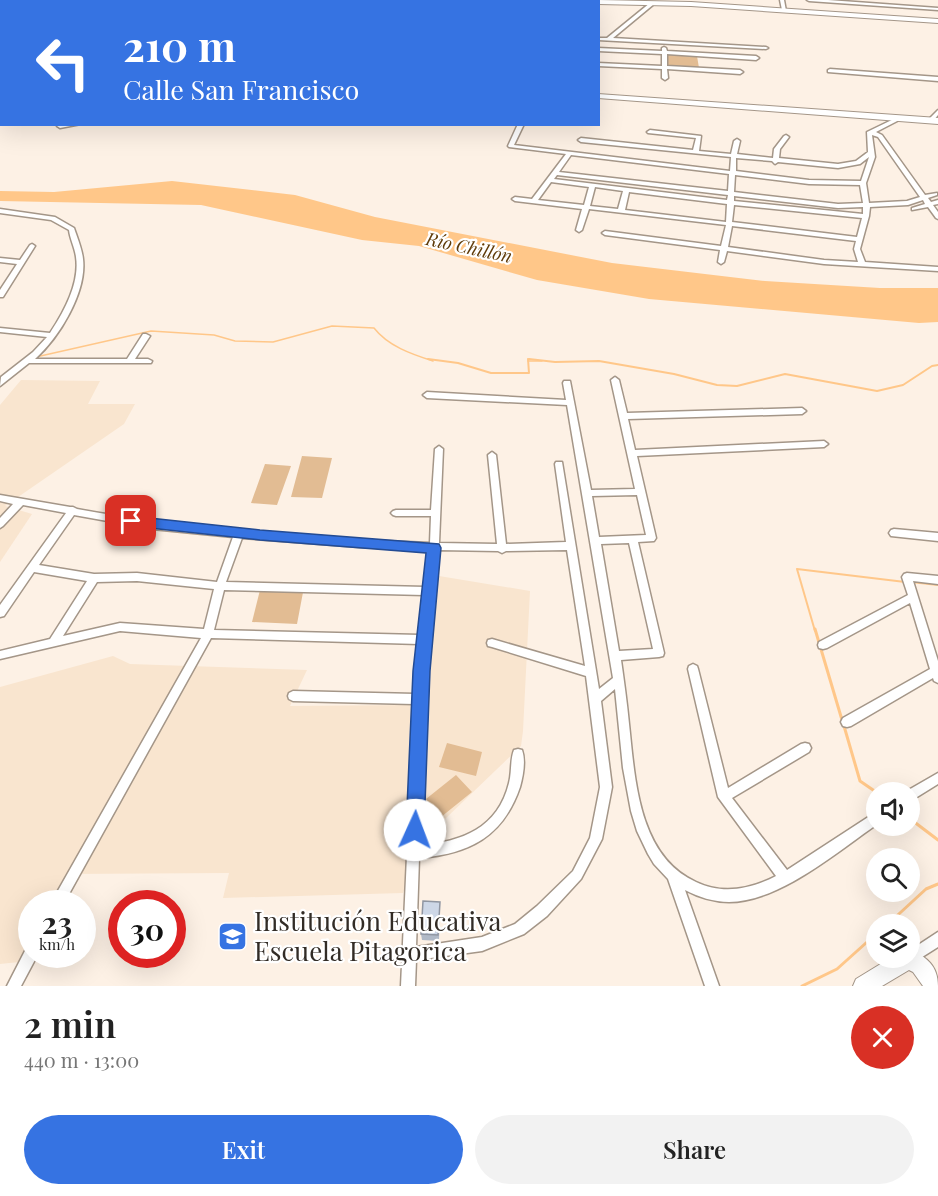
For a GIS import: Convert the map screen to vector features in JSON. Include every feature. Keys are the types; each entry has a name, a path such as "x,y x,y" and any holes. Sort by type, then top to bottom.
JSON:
{"street":[{"path":"782,0 784,10"},
{"path":"809,0 938,9"},
{"path":"919,8 925,0"},
{"path":"600,2 784,10 938,21"},
{"path":"609,39 652,4"},
{"path":"600,39 766,48"},
{"path":"664,42 665,78"},
{"path":"600,49 756,58"},
{"path":"600,64 740,72"},
{"path":"830,71 938,79"},
{"path":"600,96 935,121 938,112"},
{"path":"863,265 857,249 866,216 867,206 863,183 869,170 871,153 869,134 900,118"},
{"path":"520,126 511,146 809,182 863,183"},
{"path":"650,132 699,137 696,152"},
{"path":"871,132 879,136 938,217"},
{"path":"775,162 777,149 786,137"},
{"path":"581,140 775,162 837,166 858,162 871,153"},
{"path":"721,262 729,225 732,173 737,141"},
{"path":"534,201 570,153"},
{"path":"605,179 611,159"},
{"path":"637,182 642,162"},
{"path":"671,186 675,166"},
{"path":"555,173 789,202 867,206 908,203 935,194"},
{"path":"550,180 730,203 866,216"},
{"path":"579,230 593,185"},
{"path":"621,212 626,190"},
{"path":"515,199 859,239"},
{"path":"914,209 938,202"},
{"path":"0,211 53,218 72,230 73,242 79,252 80,266 72,296 51,335 35,355 0,383"},
{"path":"605,233 863,265 938,268"},
{"path":"0,295 32,246"},
{"path":"0,260 21,262"},
{"path":"0,330 51,335"},
{"path":"129,361 146,336"},
{"path":"26,362 148,361"},
{"path":"0,368 15,369"},
{"path":"594,541 651,538 615,380"},
{"path":"567,382 618,680 634,794 652,850 673,875 686,885 707,893 729,896 747,895 785,878 866,825"},
{"path":"427,395 571,403"},
{"path":"623,416 802,411"},
{"path":"631,453 824,444"},
{"path":"408,986 420,699 434,548 440,449"},
{"path":"492,455 502,549"},
{"path":"410,954 482,944 519,928 542,910 578,875 596,839 606,787 595,699 569,546 559,464"},
{"path":"586,493 640,492"},
{"path":"0,498 150,524 239,533 434,548 502,549 569,546"},
{"path":"0,524 21,501"},
{"path":"0,614 73,510"},
{"path":"396,513 436,513"},
{"path":"64,890 208,634 220,586 239,533"},
{"path":"894,533 938,537"},
{"path":"614,656 659,653 633,539"},
{"path":"33,568 94,578 137,577 220,586 429,591"},
{"path":"847,722 937,675 907,577 938,580"},
{"path":"53,643 94,578"},
{"path":"823,645 913,597"},
{"path":"0,655 120,627 208,634 425,640"},
{"path":"492,643 591,673"},
{"path":"693,669 724,797 785,878"},
{"path":"595,699 618,680"},
{"path":"293,696 420,699"},
{"path":"724,797 805,748"},
{"path":"414,852 460,845 492,824 507,806 514,790 519,768 518,754"},
{"path":"920,789 938,777"},
{"path":"673,875 712,986"},
{"path":"920,951 938,939"},
{"path":"920,965 935,986"},
{"path":"14,986 24,968"},
{"path":"863,986 893,968"}],"shaded area":[{"path":"667,54 697,56 699,68 668,66"},
{"path":"21,380 100,381 88,404 135,404 124,424 5,506 32,514 0,562 0,405"},
{"path":"302,456 332,458 322,498 291,497"},
{"path":"265,464 291,466 277,505 251,503"},
{"path":"427,574 530,591 521,746 420,843 403,893 223,898 229,873 66,874 57,890 18,890 18,962 0,964 0,687 113,656 130,664 307,670 290,706 414,705"},
{"path":"261,586 304,587 297,624 252,622"},
{"path":"447,743 482,752 476,776 439,767"},
{"path":"456,775 472,792 441,817 426,799"}],"water":[{"name":"Río Chillón","path":"172,181 295,195 375,217 612,263 765,281 880,288 938,288 938,322 919,323 649,299 537,280 419,246 362,240 201,205 0,201 0,191 54,192"}],"building":[{"path":"423,901 440,902 438,935 421,934"}],"waterway":[{"path":"36,357 151,331 214,335 235,341 273,342 332,326 374,328 393,345 433,361"},
{"path":"428,359 458,363 491,373 529,373 528,361"},
{"path":"529,359 555,362 599,361 674,374 717,385 737,386 785,374 877,391 903,385 932,366 938,365"},
{"path":"528,361 542,361"},
{"path":"815,631 797,569 905,582"},
{"path":"911,582 938,585"},
{"path":"815,629 842,720"},
{"path":"844,726 860,781 866,785"},
{"path":"920,826 938,840"},
{"path":"899,914 926,889 938,884"},
{"path":"802,986 837,969 866,943"}],"place":[{"name":"Institución Educativa Escuela Pitagorica","path":"233,937"}],"route":[{"path":"131,521 260,535 434,548 422,671 415,830"}]}
